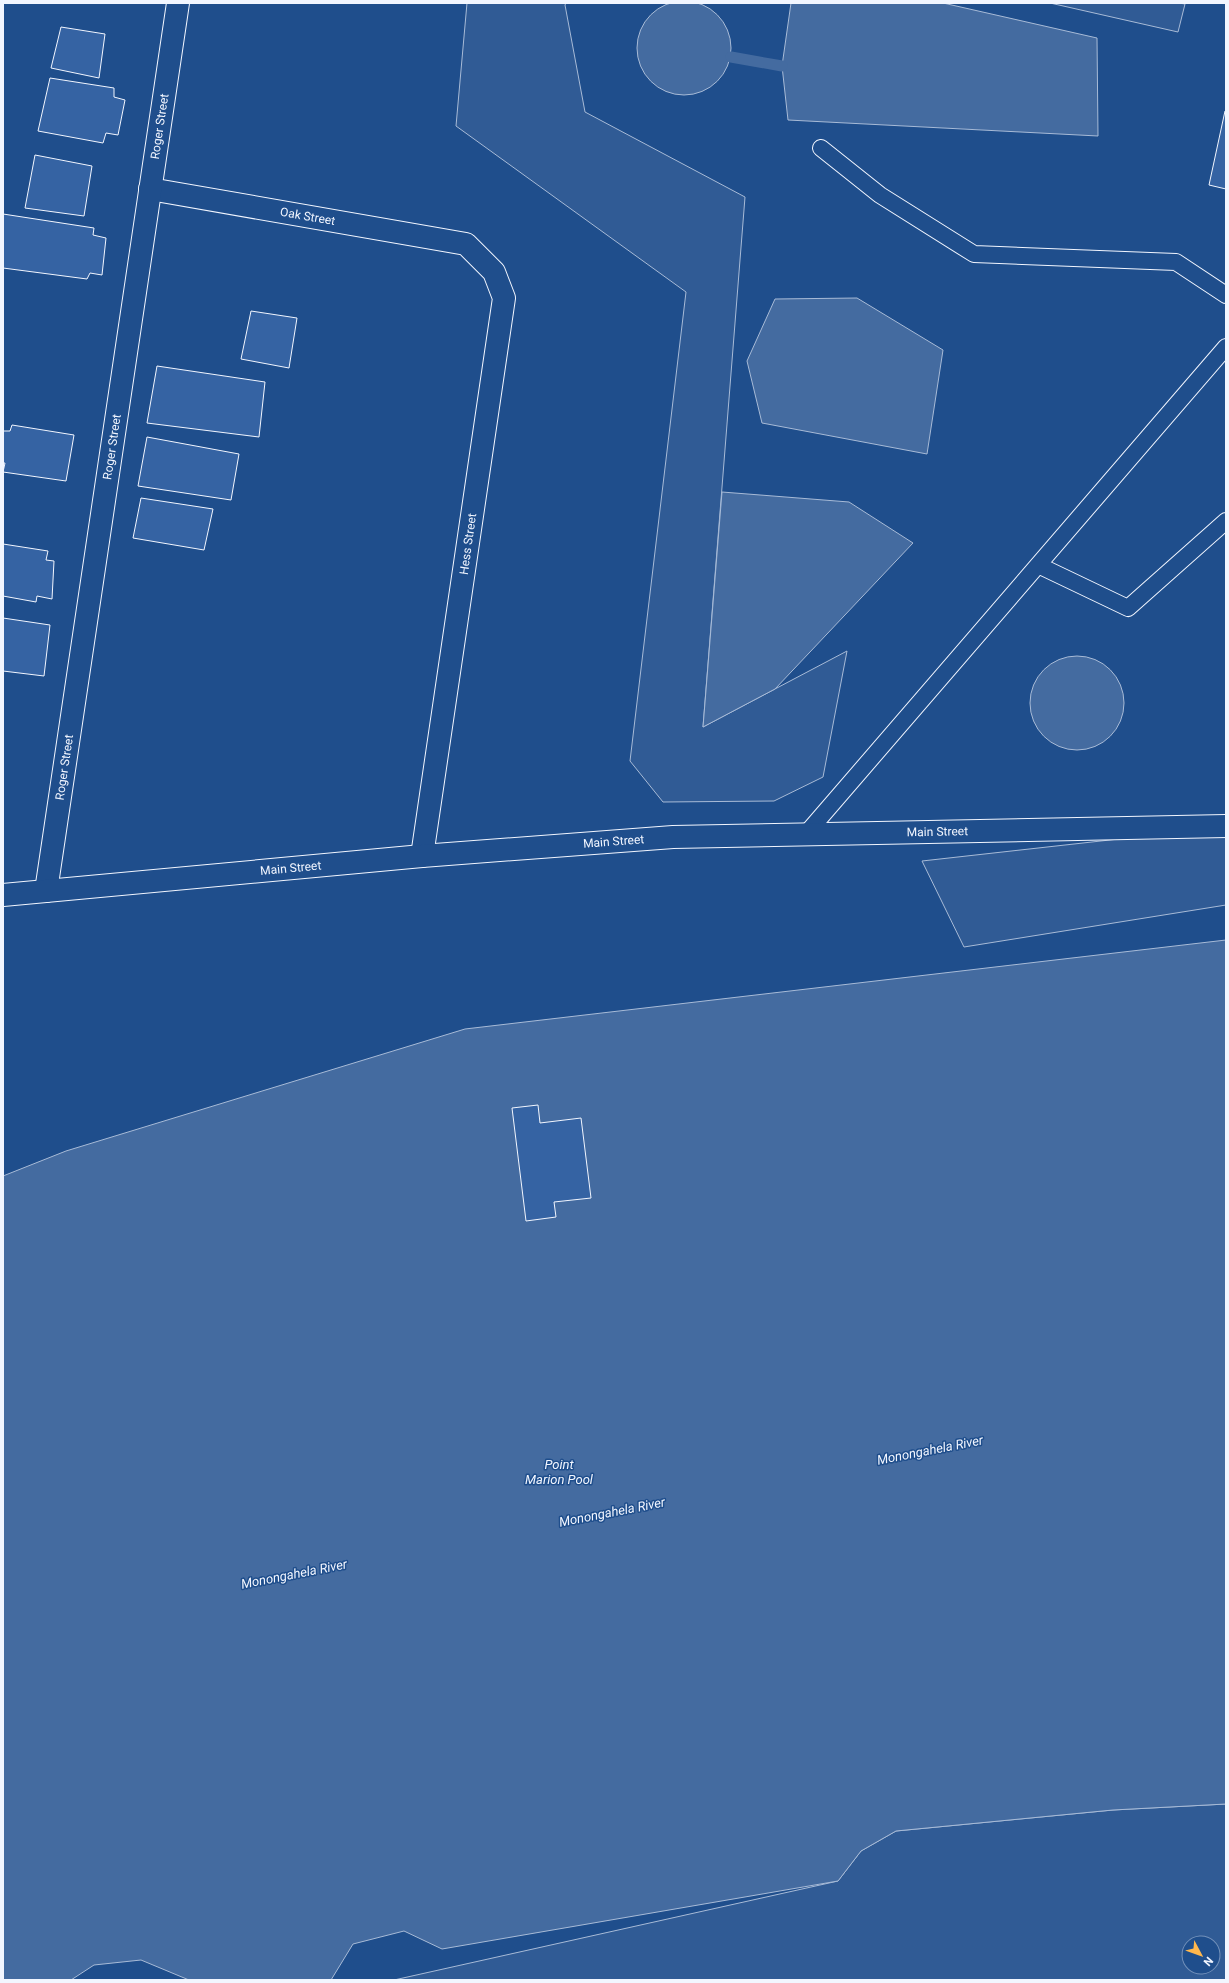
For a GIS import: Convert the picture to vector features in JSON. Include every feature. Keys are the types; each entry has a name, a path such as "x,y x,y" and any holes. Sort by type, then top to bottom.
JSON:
{"street":[{"name":"Roger Street","path":"46,891 178,3"},
{"name":"Oak Street","path":"150,189 466,244"},
{"name":"Hess Street","path":"422,856 504,298 494,272 466,244"},
{"name":"Main Street","path":"3,895 422,856 673,837 1226,826"}],"lane":[{"path":"821,148 880,195 974,254 1176,262 1226,295"},
{"path":"806,834 1226,347"},
{"path":"1038,565 1128,608 1226,521"}],"shaded area":[{"path":"467,3 566,3 565,5 585,112 745,197 703,727 847,651 823,777 774,801 663,802 630,761 686,292 456,126"},
{"path":"1050,3 1179,3 1185,4 1178,32"},
{"path":"1226,827 1226,905 964,947 922,861"},
{"path":"1226,1804 1226,1980 394,1980 838,1881 861,1851 896,1831 1113,1810"}],"water":[{"path":"675,1 693,1 702,4 718,14 728,30 731,39 731,57 728,66 718,82 702,92 693,95 675,95 666,92 650,82 640,66 637,57 637,39 640,30 650,14 666,4"},
{"path":"791,3 943,3 1097,38 1098,136 788,120 782,66"},
{"path":"857,298 943,350 927,454 762,423 747,361 775,299"},
{"path":"722,492 849,502 913,543 775,689 703,727"},
{"path":"1077,656 1095,659 1110,670 1121,685 1124,703 1121,721 1110,736 1095,747 1077,750 1059,747 1044,736 1033,721 1030,703 1033,685 1044,670 1059,659"},
{"name":"Point Marion Pool","path":"1226,940 1226,1804 1113,1810 896,1831 861,1851 838,1881 442,1949 404,1931 353,1944 331,1980 189,1980 141,1960 94,1965 71,1980 3,1980 3,1176 66,1151 465,1029"}],"building":[{"path":"61,27 105,34 99,78 51,68"},
{"path":"50,78 114,88 114,97 125,100 118,135 106,133 103,143 38,131"},
{"path":"1226,111 1226,189 1209,185"},
{"path":"35,155 92,166 84,216 25,208"},
{"path":"3,214 94,228 93,235 106,238 102,275 90,273 87,279 3,268"},
{"path":"251,311 297,318 289,368 241,359"},
{"path":"157,366 265,382 259,437 147,423"},
{"path":"12,425 74,435 66,481 3,472 5,463 3,463 3,431 10,431"},
{"path":"147,437 239,454 231,500 138,486"},
{"path":"141,498 213,509 204,550 133,538"},
{"path":"3,544 48,551 46,560 54,561 52,599 37,596 36,602 3,596"},
{"path":"3,618 50,625 44,676 3,671"},
{"path":"538,1105 540,1123 581,1118 591,1198 554,1202 556,1217 526,1221 512,1108"}],"waterway":[{"path":"731,57 782,66"}],"water label":[{"name":"Monongahela River","path":"930,1450"},
{"name":"Monongahela River","path":"612,1512"},
{"name":"Monongahela River","path":"294,1574"}]}
